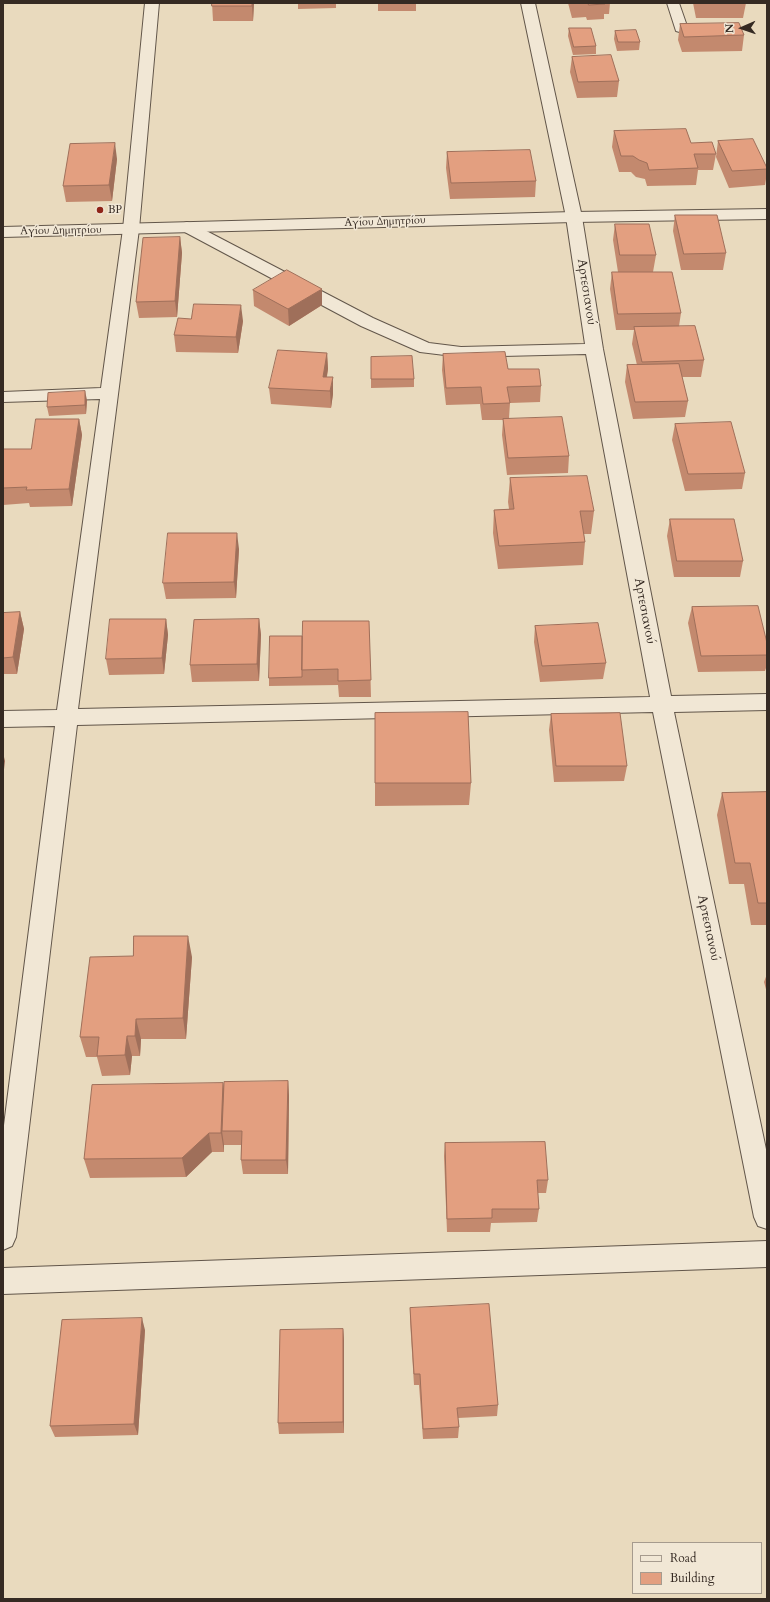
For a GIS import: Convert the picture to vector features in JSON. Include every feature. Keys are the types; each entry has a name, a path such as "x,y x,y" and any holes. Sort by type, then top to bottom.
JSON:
{"street":[{"path":"3,1237 67,717 131,229 152,3"},
{"name":"Αρτεσιανού","path":"528,3 574,217 594,349 662,703 767,1218"},
{"name":"Αγίου Δημητρίου","path":"3,232 574,217 767,214"},
{"path":"187,227 367,322 426,348 461,352 594,349"},
{"path":"3,397 110,393"},
{"path":"3,719 662,703 767,702"},
{"path":"3,1281 767,1254"}],"lane":[{"path":"673,3 681,28 697,33 720,33"}],"building":[{"path":"212,3 252,3 252,6 212,6"},
{"path":"588,3 605,3 605,4 589,5"},
{"path":"739,23 744,35 684,37 680,24"},
{"path":"569,28 591,28 596,46 574,47"},
{"path":"636,30 640,42 618,42 615,31"},
{"path":"611,55 619,81 578,82 572,57"},
{"path":"686,129 691,143 712,142 716,154 694,154 698,168 649,170 647,163 633,156 621,156 614,131"},
{"path":"753,139 767,169 732,171 718,141"},
{"path":"115,143 109,185 63,186 70,144"},
{"path":"530,150 536,181 451,183 447,152"},
{"path":"675,215 717,215 726,253 684,254"},
{"path":"615,224 649,224 656,255 620,255"},
{"path":"180,237 175,301 136,302 143,238"},
{"path":"287,270 322,289 288,309 253,290"},
{"path":"612,272 672,272 681,313 618,314"},
{"path":"194,304 241,305 236,337 174,335 178,318 191,319"},
{"path":"695,326 704,360 642,362 634,327"},
{"path":"278,350 327,353 323,377 333,377 330,391 269,388"},
{"path":"505,352 508,369 539,369 541,386 507,387 510,403 483,404 481,387 446,388 443,354"},
{"path":"412,356 414,379 371,379 371,357"},
{"path":"679,364 688,401 635,402 627,365"},
{"path":"85,391 85,405 47,407 48,393"},
{"path":"562,417 569,456 508,458 503,419"},
{"path":"36,419 79,419 69,489 26,490 27,487 3,488 3,449 31,449"},
{"path":"731,422 745,473 688,474 675,424"},
{"path":"587,476 594,511 580,511 585,542 499,546 494,510 514,509 510,478"},
{"path":"670,519 734,519 743,561 677,561"},
{"path":"168,533 237,533 234,582 163,583"},
{"path":"758,606 767,643 767,655 701,656 692,607"},
{"path":"20,612 13,657 3,658 3,613"},
{"path":"110,619 166,619 162,658 106,659"},
{"path":"259,619 257,664 190,665 194,620"},
{"path":"303,621 369,621 371,680 338,681 338,669 302,670"},
{"path":"598,623 606,663 542,666 535,626"},
{"path":"270,636 302,636 302,677 269,678"},
{"path":"468,712 471,783 375,783 375,713"},
{"path":"620,713 627,766 556,766 551,714"},
{"path":"767,792 767,903 758,903 750,863 735,863 722,793"},
{"path":"134,936 188,936 183,1018 136,1019 135,1036 127,1036 125,1055 97,1056 99,1037 80,1037 90,957 133,956"},
{"path":"288,1081 286,1160 241,1160 242,1131 222,1131 224,1082"},
{"path":"223,1083 221,1133 209,1133 182,1158 84,1159 92,1085"},
{"path":"545,1142 548,1180 537,1180 539,1209 492,1209 492,1218 447,1219 445,1143"},
{"path":"489,1304 498,1405 457,1408 459,1427 423,1429 420,1374 414,1374 410,1308"},
{"path":"142,1318 134,1424 50,1426 62,1320"},
{"path":"343,1329 343,1422 278,1423 280,1330"}],"place":[{"name":"BP","path":"100,210"}]}
